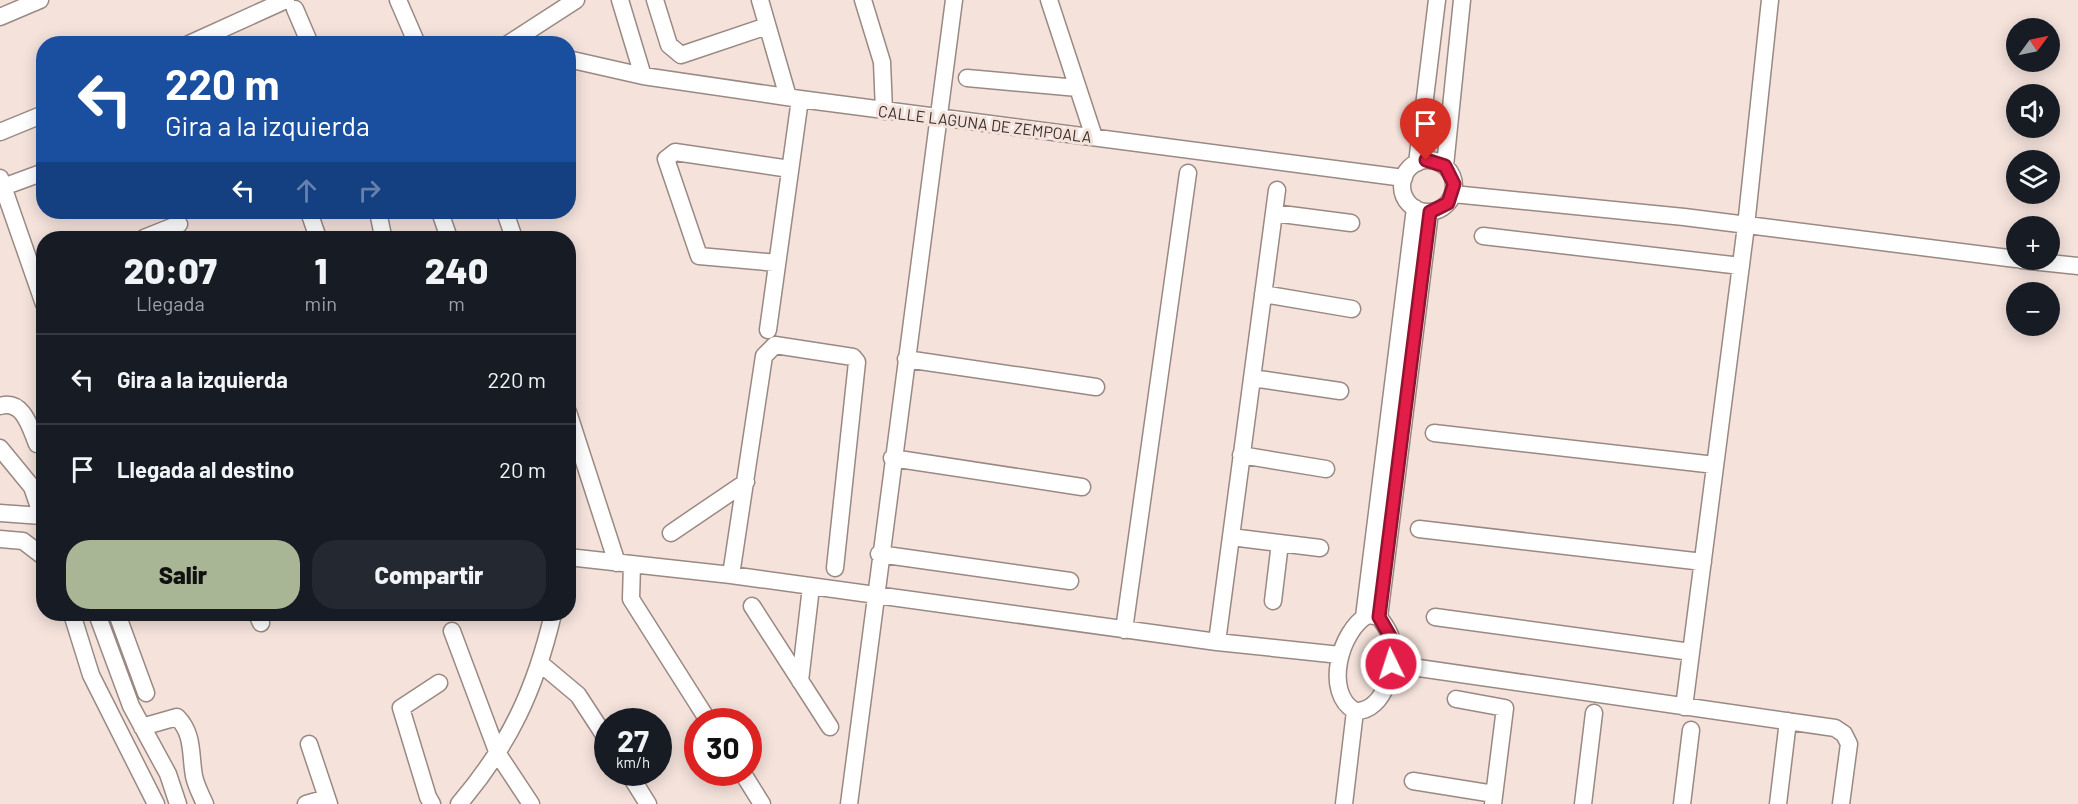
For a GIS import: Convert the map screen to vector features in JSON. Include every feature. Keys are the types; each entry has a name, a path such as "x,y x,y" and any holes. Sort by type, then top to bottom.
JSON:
{"street":[{"path":"0,18 40,0"},
{"path":"398,0 414,36"},
{"path":"520,36 576,0"},
{"path":"620,0 644,76"},
{"path":"655,0 669,45 681,55 767,26"},
{"path":"760,0 767,26 794,98 790,169 768,330"},
{"path":"863,0 882,62 884,111"},
{"path":"849,804 879,554 954,0"},
{"path":"1049,0 1094,137"},
{"path":"1423,210 1405,197 1404,178 1417,163 1437,0"},
{"path":"1445,166 1462,0"},
{"path":"1684,707 1746,226 1770,0"},
{"path":"210,36 290,5 306,36"},
{"name":"CALLE LAGUNA DE ZEMPOALA","path":"576,61 644,76 884,111 1404,178"},
{"path":"967,78 1078,88"},
{"path":"0,132 36,117"},
{"path":"777,264 699,256 666,159 675,152 790,169"},
{"path":"1417,163 1437,161 1445,166 1454,184 1453,194 1448,203 1423,210"},
{"path":"1124,630 1188,173"},
{"path":"36,174 2,183 36,272"},
{"path":"1216,642 1276,190"},
{"path":"1453,194 2006,258"},
{"path":"1372,617 1350,629 1340,656 1339,682 1342,700 1355,711 1361,712 1380,697 1391,664 1391,638 1372,617 1423,210"},
{"path":"1274,213 1351,223"},
{"path":"162,231 179,224"},
{"path":"1483,236 1741,266"},
{"path":"2060,261 2077,261"},
{"path":"1263,294 1352,309"},
{"path":"731,575 764,356 767,350 775,345 853,357 858,369 835,568"},
{"path":"906,359 1096,387"},
{"path":"1252,378 1340,391"},
{"path":"0,406 8,404 17,407 26,418 36,442"},
{"path":"1434,433 1715,465"},
{"path":"576,434 624,564 631,598 700,708"},
{"path":"0,448 32,487 36,498"},
{"path":"1241,455 1326,469"},
{"path":"892,458 1082,487"},
{"path":"671,533 746,482"},
{"path":"0,513 36,516"},
{"path":"23,541 36,525"},
{"path":"1419,529 1703,562"},
{"path":"1231,537 1320,549"},
{"path":"0,539 23,541 36,551"},
{"path":"1273,601 1280,543"},
{"path":"879,554 1070,581"},
{"path":"576,558 731,575 1124,630 1340,656"},
{"path":"800,681 811,587"},
{"path":"752,606 830,727"},
{"path":"1435,617 1691,652"},
{"path":"74,621 95,684 108,712 147,780 156,804"},
{"path":"99,621 116,669 142,727 168,774 178,804"},
{"path":"120,621 146,693"},
{"path":"459,804 498,754 522,711 541,664 551,621"},
{"path":"452,631 498,754 531,804"},
{"path":"541,664 578,695 594,720"},
{"path":"1391,664 1835,728 1844,734 1849,744 1841,804"},
{"path":"432,804 424,787 401,708 439,683"},
{"path":"1413,781 1493,799 1505,708 1456,699"},
{"path":"1344,804 1355,711"},
{"path":"1583,804 1594,713"},
{"path":"142,727 177,717 184,724 192,746 195,780 204,804"},
{"path":"1778,804 1788,722"},
{"path":"1682,804 1691,730"},
{"path":"306,804 328,801 309,744"},
{"path":"637,786 648,804"},
{"path":"751,786 762,804"}],"route":[{"path":"1391,664 1391,638 1379,617 1422,271 1430,212 1448,203 1453,194 1454,184 1452,175 1445,166 1437,161 1426,160"}]}
